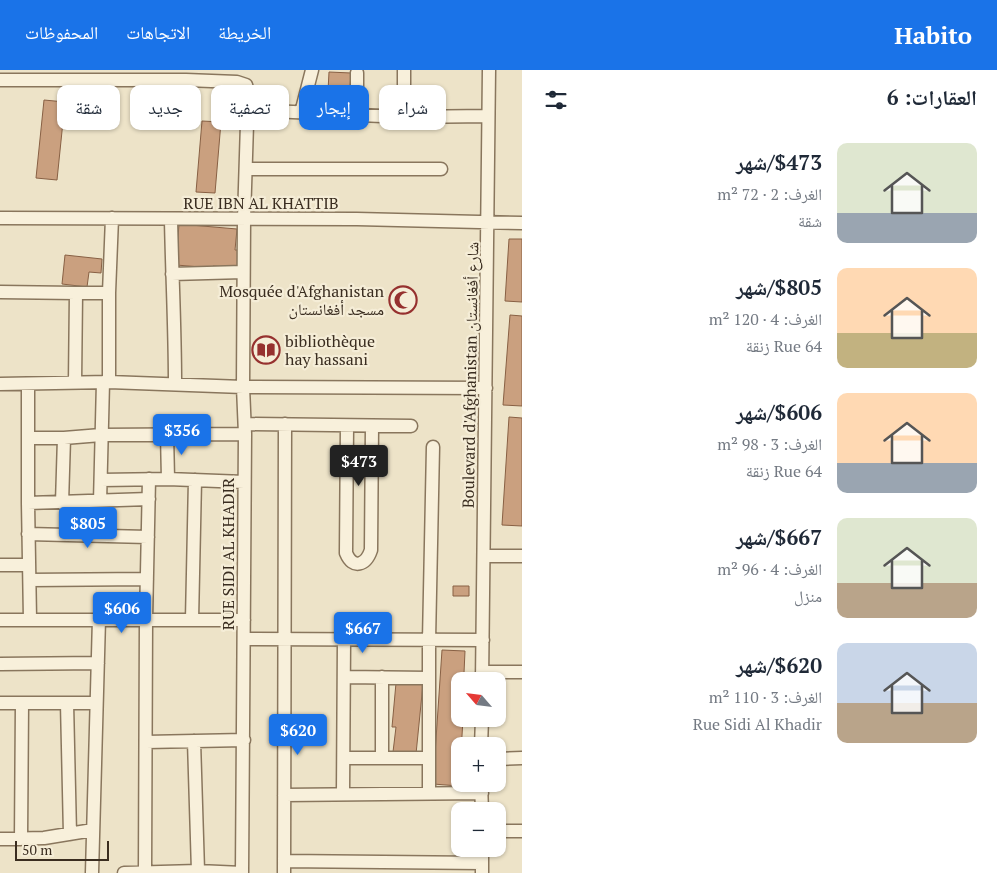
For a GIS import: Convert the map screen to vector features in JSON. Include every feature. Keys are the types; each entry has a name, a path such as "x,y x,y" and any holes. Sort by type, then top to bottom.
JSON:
{"street":[{"path":"308,85 312,70"},
{"path":"404,70 404,85"},
{"name":"Boulevard d'Afghanistan شارع أفغانستان","path":"482,672 489,70"},
{"path":"357,73 357,85"},
{"path":"0,80 99,75 231,76"},
{"name":"RUE SIDI AL KHADIR","path":"231,76 245,85"},
{"path":"446,116 488,116"},
{"name":"RUE SIDI AL KHADIR","path":"242,873 245,429 243,387 244,219 247,130"},
{"path":"246,169 440,169"},
{"name":"RUE IBN AL KHATTIB","path":"0,218 357,219 522,223"},
{"path":"100,502 112,218"},
{"path":"171,219 175,330 174,383"},
{"path":"172,274 244,272"},
{"path":"0,292 109,293"},
{"path":"75,383 76,293"},
{"path":"0,384 106,382 243,387 486,388"},
{"path":"28,384 30,619"},
{"path":"28,438 167,434 245,429 285,424 411,426"},
{"path":"285,424 283,506 285,640 284,867 482,868"},
{"path":"347,426 346,553 349,559 357,564 362,564 366,561 371,550 372,426"},
{"path":"167,434 168,479"},
{"path":"62,503 64,438"},
{"path":"429,794 429,640 433,447"},
{"path":"145,872 146,620 149,479"},
{"path":"101,480 168,479 244,482"},
{"path":"192,620 195,480"},
{"path":"28,504 149,499"},
{"path":"28,534 148,537"},
{"path":"484,556 522,556"},
{"path":"0,566 29,565"},
{"path":"30,580 147,579"},
{"path":"0,620 244,620"},
{"path":"92,873 99,620"},
{"path":"244,639 482,640"},
{"path":"343,794 344,640"},
{"path":"0,664 98,663"},
{"path":"506,674 522,672"},
{"path":"344,677 429,678"},
{"path":"382,677 382,758"},
{"path":"0,703 96,703"},
{"path":"20,839 22,703"},
{"path":"67,703 70,834"},
{"path":"146,742 244,740"},
{"path":"194,741 198,871"},
{"path":"344,758 429,758"},
{"path":"506,758 522,758"},
{"path":"284,795 429,794 451,792"},
{"path":"0,840 44,838 92,830"},
{"path":"506,831 522,831"},
{"path":"124,873 198,871 242,873"}],"building":[{"path":"329,72 351,73 350,85 328,85"},
{"path":"44,100 57,101 57,130 62,130 57,180 36,178"},
{"path":"202,121 211,121 211,130 220,130 215,193 196,192"},
{"path":"179,224 237,229 235,250 240,250 238,268 176,265"},
{"path":"509,239 522,239 522,302 505,301"},
{"path":"65,255 102,259 101,273 89,272 87,287 62,284"},
{"path":"510,315 522,316 522,406 503,405"},
{"path":"509,417 522,418 522,526 502,525"},
{"path":"453,586 469,586 469,596 453,596"},
{"path":"442,650 465,651 464,672 451,672 451,728 462,728 462,737 451,737 451,785 433,784"},
{"path":"396,683 423,684 416,754 393,752 396,727 392,727"}],"place":[{"name":"Mosquée d'Afghanistan مسجد أفغانستان","path":"403,300"},
{"name":"bibliothèque hay hassani","path":"266,350"}]}
